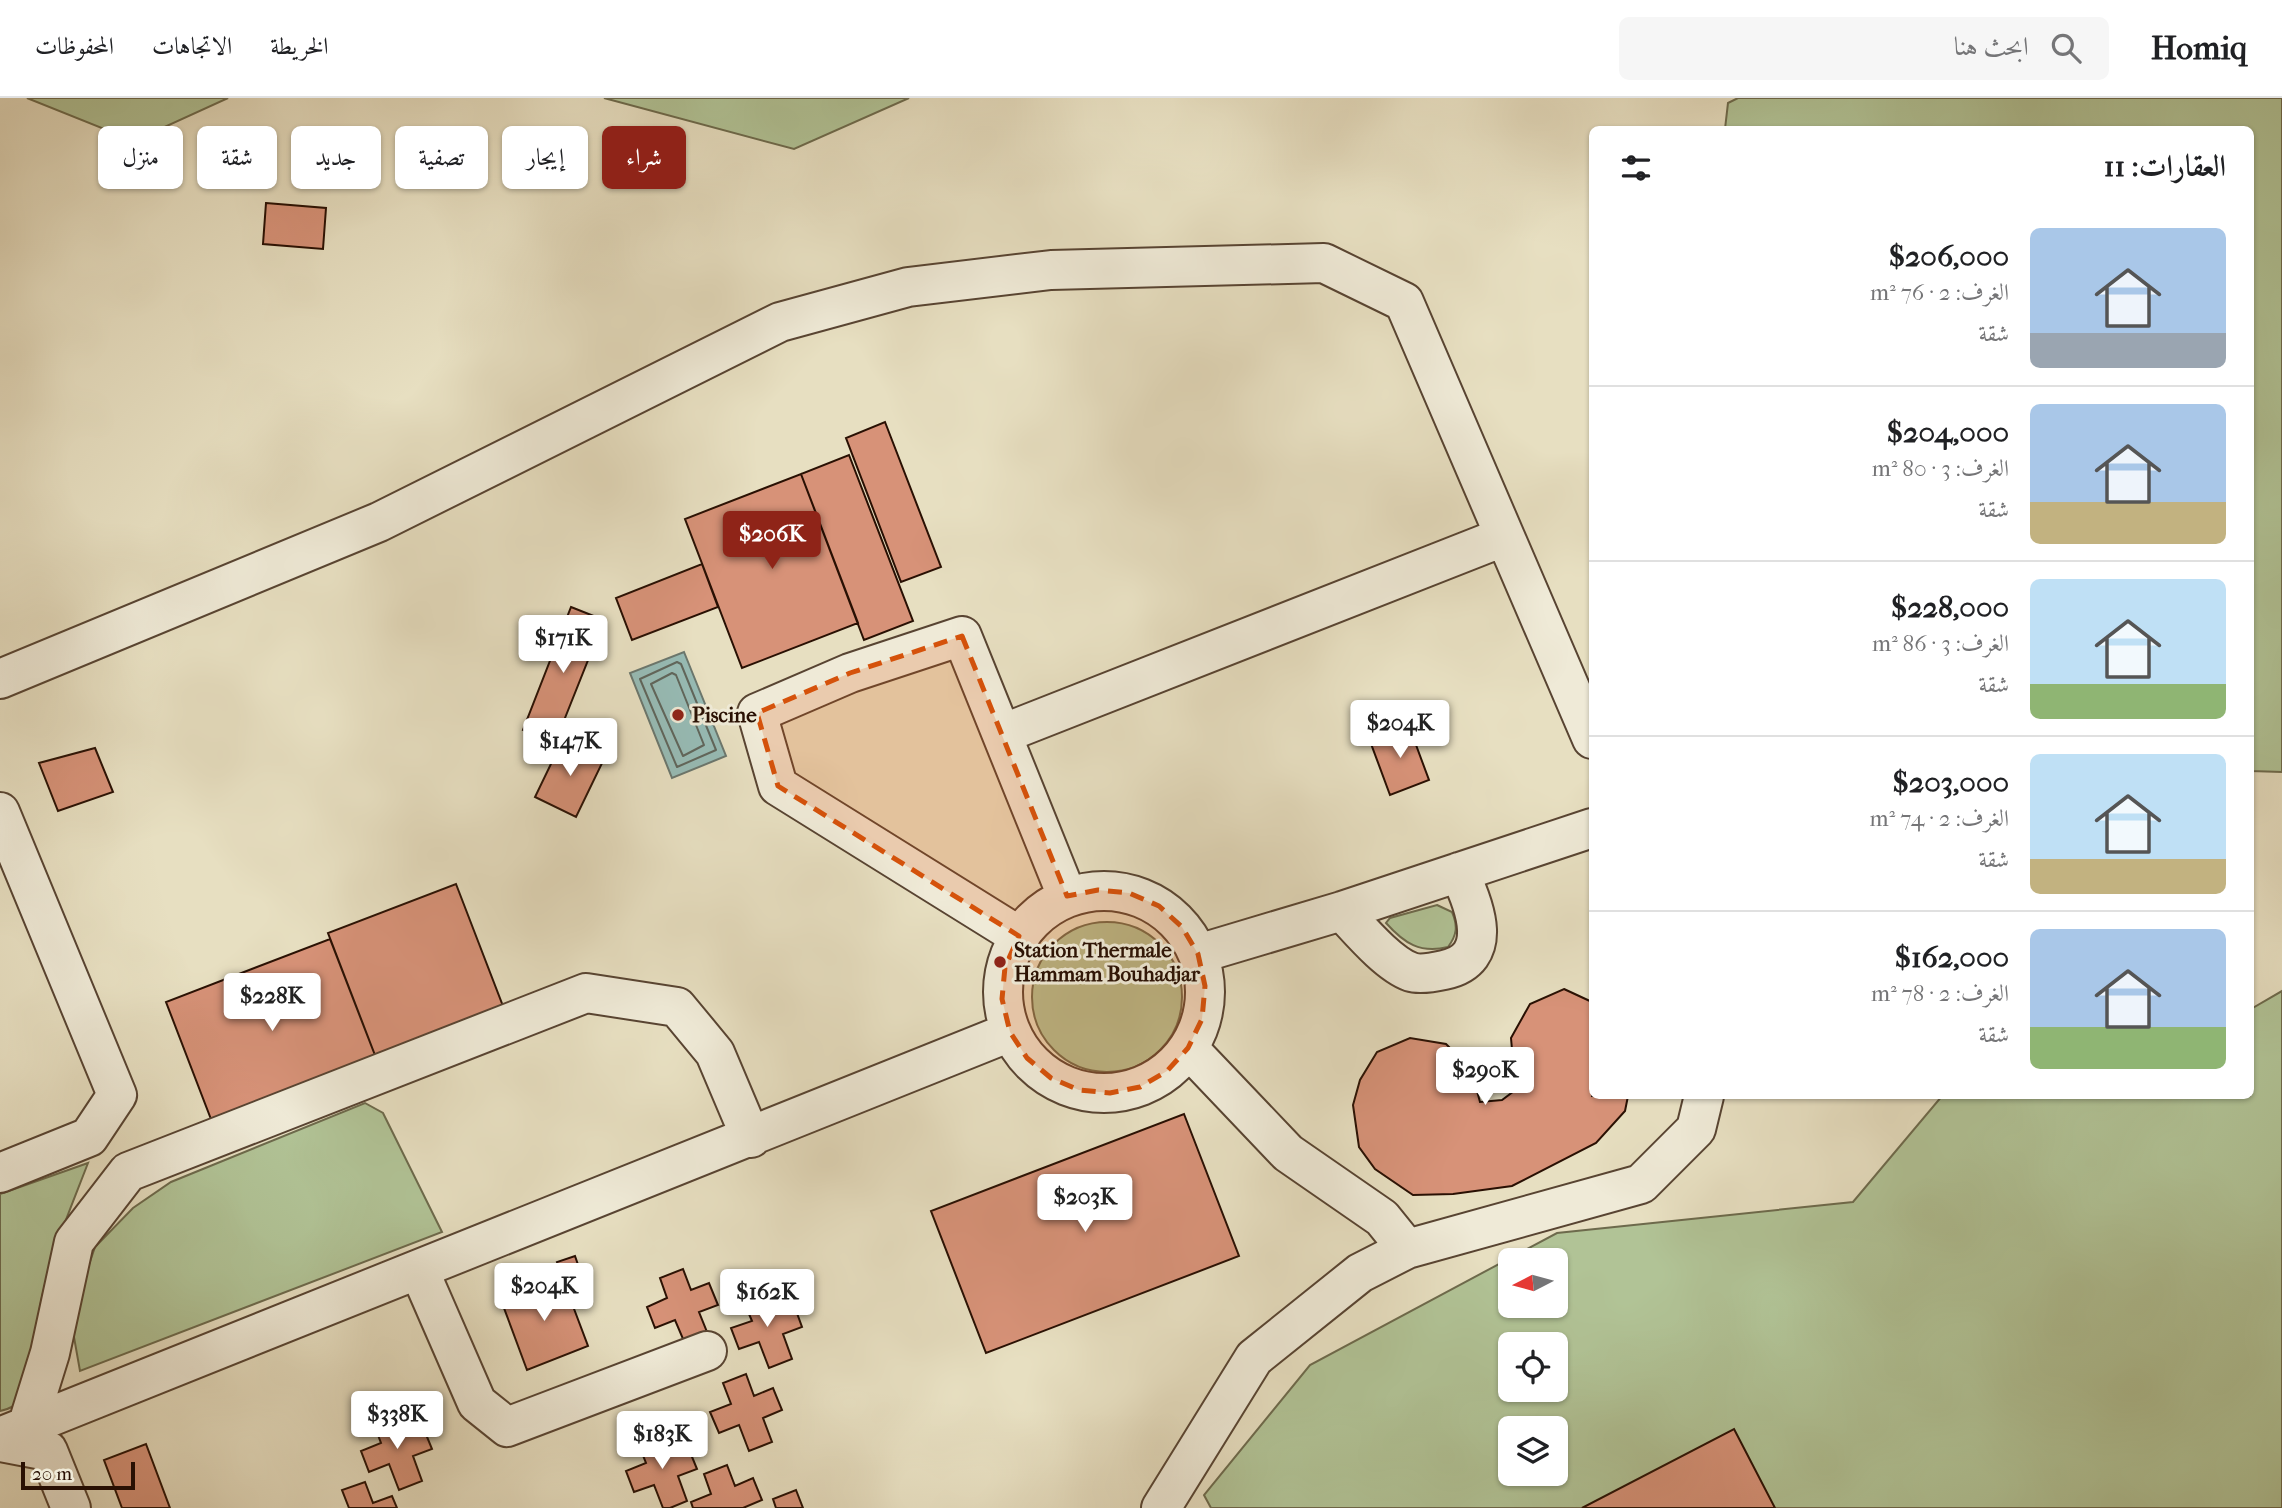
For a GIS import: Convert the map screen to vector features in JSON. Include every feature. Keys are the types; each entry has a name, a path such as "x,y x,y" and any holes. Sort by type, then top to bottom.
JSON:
{"street":[{"path":"0,679 379,522 780,322 908,287 1051,270 1324,263 1404,302 1589,732"},
{"path":"1002,734 1503,537"},
{"path":"1019,936 778,786 757,713 849,673 962,636 1067,897"},
{"path":"0,812 117,1095 89,1137 0,1173"},
{"path":"1198,954 1342,911 1589,829"},
{"path":"1342,911 1370,940 1412,972 1435,972 1458,967 1471,956 1477,936 1476,912 1459,872"},
{"path":"1098,890 1129,893 1159,906 1182,927 1198,954 1205,986 1202,1019 1188,1048 1167,1071 1140,1087 1100,1093 1079,1090 1051,1078 1027,1058 1010,1032 1002,999 1005,967 1019,936 1040,913 1067,897 1098,890"},
{"path":"9,1435 50,1353 74,1242 128,1172 586,993 677,1007 715,1053 751,1138"},
{"path":"9,1435 1010,1032"},
{"path":"1188,1048 1288,1153 1382,1218 1406,1249"},
{"path":"1161,1508 1254,1358 1360,1273 1406,1249 1641,1184 1696,1129 1703,1099"},
{"path":"419,1270 477,1404 507,1427 707,1351"},
{"path":"9,1435 48,1451 71,1508"}],"highlighted area":[{"path":"962,636 1067,896 1098,890 1129,893 1159,906 1182,927 1198,954 1205,986 1202,1019 1188,1048 1167,1071 1140,1087 1110,1093 1079,1090 1051,1078 1027,1058 1010,1032 1002,999 1005,967 1019,936 778,786 757,713 850,673"}],"green space":[{"path":"27,98 228,98 167,126 98,127"},
{"path":"604,98 909,98 794,149"},
{"path":"1738,98 2282,98 2282,772 2254,771 2254,126 1725,126 1728,103"},
{"path":"1437,905 1452,912 1455,922 1455,934 1448,947 1429,949 1413,945 1386,923 1390,918"},
{"path":"1107,922 1136,928 1160,944 1176,968 1182,997 1176,1026 1160,1050 1136,1066 1107,1072 1078,1066 1054,1050 1038,1026 1032,997 1038,968 1054,944 1078,928"},
{"path":"2282,991 2282,1508 1211,1508 1204,1495 1310,1365 1498,1265 1498,1318 1568,1318 1568,1248 1529,1248 1557,1233 1853,1202 1939,1099 2254,1099 2254,1007"},
{"path":"365,1103 383,1113 442,1232 80,1371 72,1326 79,1294 95,1247 133,1208 171,1182"},
{"path":"88,1163 49,1270 26,1387 18,1403 0,1411 0,1194"}],"water":[{"name":"Piscine","path":"684,652 726,756 672,778 630,673"}],"building":[{"path":"266,203 326,208 323,249 263,244"},
{"path":"885,422 941,567 901,582 846,438"},
{"path":"849,455 913,621 864,640 801,474"},
{"path":"801,474 858,623 742,668 685,519"},
{"path":"702,564 718,607 632,640 616,598"},
{"path":"571,607 604,620 555,743 523,730"},
{"path":"1409,726 1429,780 1390,795 1370,741"},
{"path":"563,739 604,759 576,817 535,797"},
{"path":"95,748 113,792 58,811 39,763"},
{"path":"456,884 506,1014 378,1063 328,933"},
{"path":"330,939 378,1063 214,1127 166,1002"},
{"path":"1564,989 1589,1001 1589,1099 1627,1099 1625,1111 1596,1143 1512,1186 1453,1194 1413,1195 1375,1169 1359,1147 1353,1105 1360,1080 1377,1052 1410,1038 1446,1044 1471,1069 1480,1102 1502,1100 1522,1085 1514,1073 1511,1038 1530,1004"},
{"path":"1184,1114 1239,1256 986,1353 931,1211"},
{"path":"575,1256 585,1285 568,1292 557,1262"},
{"path":"683,1269 691,1290 709,1283 718,1305 699,1312 709,1337 686,1346 675,1320 655,1328 647,1307 667,1298 660,1278"},
{"path":"562,1277 588,1346 527,1370 501,1300"},
{"path":"767,1291 775,1312 794,1305 802,1327 783,1334 792,1359 769,1368 759,1342 739,1349 731,1328 752,1321 743,1300"},
{"path":"746,1374 754,1396 773,1388 782,1410 763,1418 772,1442 749,1451 739,1425 719,1433 710,1412 731,1404 723,1383"},
{"path":"396,1413 404,1434 423,1427 432,1449 413,1456 422,1481 399,1490 389,1464 369,1472 361,1451 381,1443 373,1422"},
{"path":"1734,1429 1775,1508 1582,1508"},
{"path":"661,1433 669,1454 688,1447 697,1469 678,1476 687,1501 670,1508 663,1508 654,1485 634,1492 626,1471 646,1463 638,1443"},
{"path":"146,1444 170,1508 122,1508 104,1460"},
{"path":"727,1465 735,1486 753,1478 762,1500 743,1508 693,1508 691,1502 711,1494 704,1474"},
{"path":"365,1482 373,1503 392,1496 397,1508 349,1508 342,1490"},
{"path":"796,1490 803,1508 776,1508 773,1499"}],"place":[{"name":"Piscine","path":"678,715"},
{"name":"Station Thermale Hammam Bouhadjar","path":"1000,962"}]}
